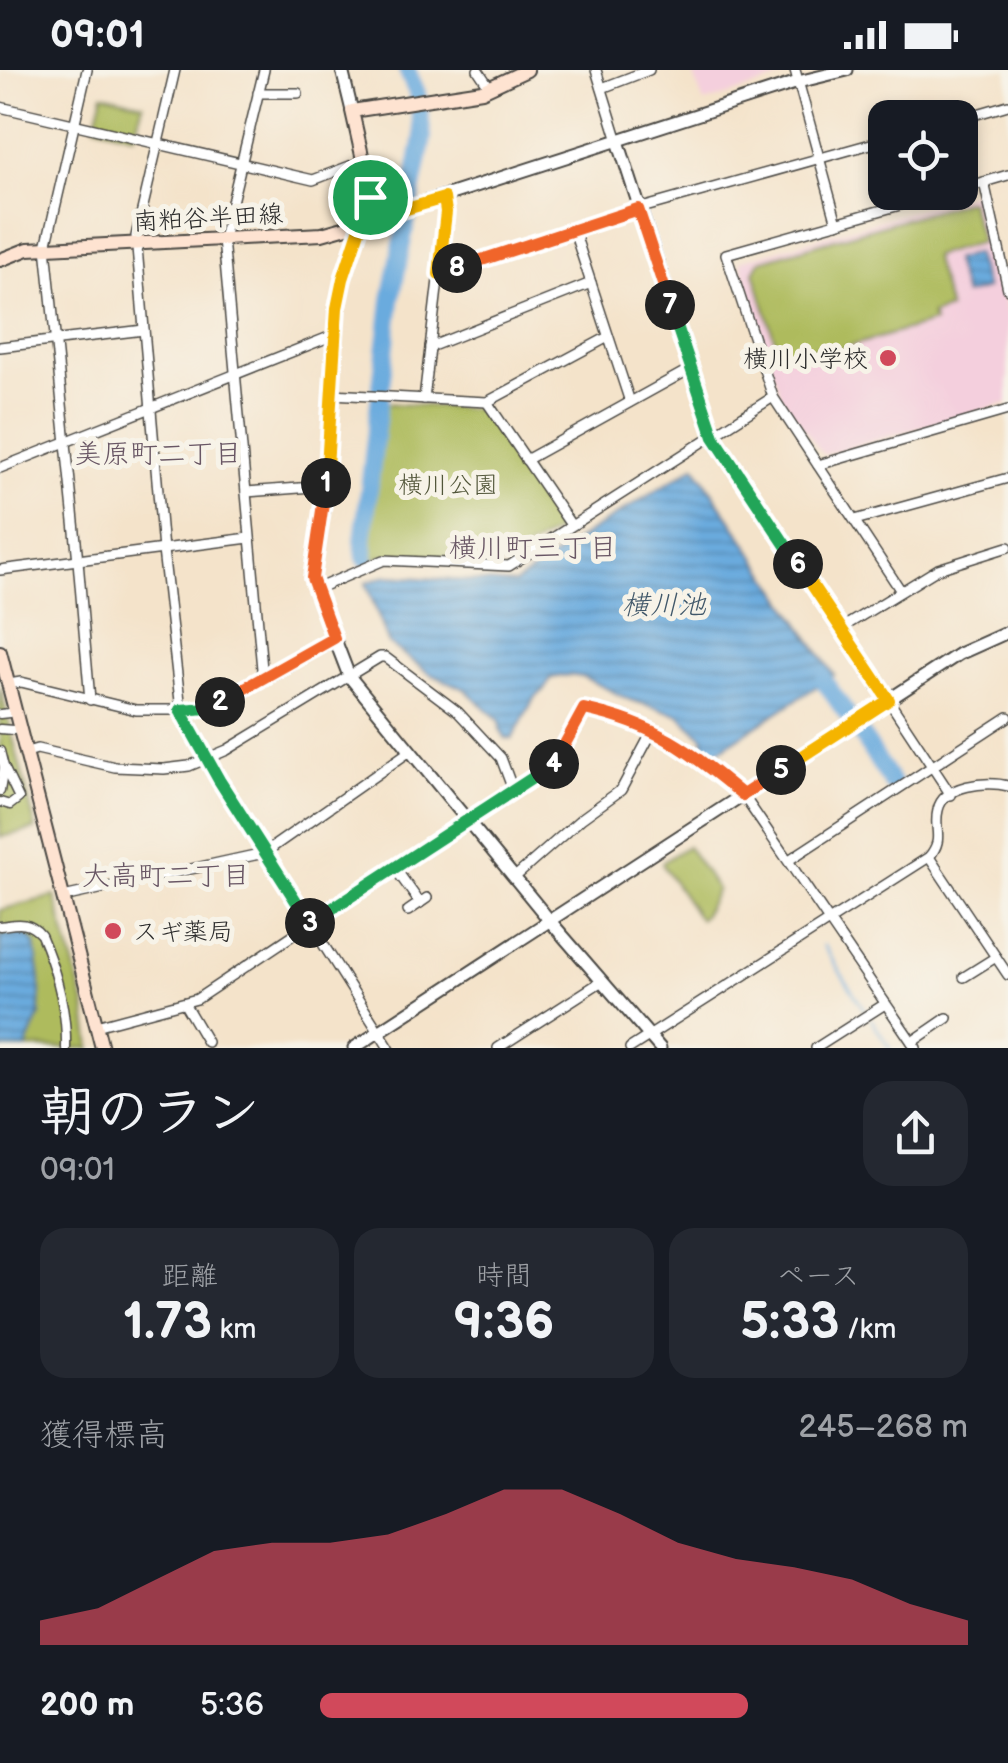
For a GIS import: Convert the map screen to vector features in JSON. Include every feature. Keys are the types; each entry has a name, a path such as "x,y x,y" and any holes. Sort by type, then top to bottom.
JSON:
{"main road":[{"path":"362,223 370,191 352,111 490,88 528,70"},
{"name":"南粕谷半田線","path":"0,260 28,248 322,234 362,223"},
{"path":"0,652 102,1048"}],"street":[{"path":"88,70 46,247 90,700"},
{"path":"175,70 136,243 180,710 206,760 389,1048"},
{"path":"262,680 223,239 264,70"},
{"path":"342,70 352,111"},
{"path":"478,70 490,88"},
{"path":"596,70 714,437 951,795"},
{"path":"602,88 649,70"},
{"path":"660,1048 349,676 312,578 326,486 334,335 343,279 362,223 618,141 797,76 846,70"},
{"path":"797,76 837,223"},
{"path":"258,93 298,93"},
{"path":"978,114 1008,105"},
{"path":"0,107 314,180 363,161"},
{"path":"439,274 638,209 868,145"},
{"path":"978,184 1008,175"},
{"path":"984,182 1004,256 1008,289"},
{"path":"370,191 379,206 398,212"},
{"path":"424,399 446,212 444,198"},
{"path":"883,210 726,254 773,398 902,591"},
{"path":"574,231 630,402"},
{"path":"430,347 591,283"},
{"path":"0,348 144,330"},
{"path":"0,468 334,335"},
{"path":"331,394 487,402 608,337"},
{"path":"526,460 690,369"},
{"path":"316,589 384,560 509,566 773,398"},
{"path":"487,402 570,525"},
{"path":"818,464 1008,410"},
{"path":"855,520 1008,478"},
{"path":"246,492 326,486"},
{"path":"0,570 250,538"},
{"path":"840,629 938,570 1008,547"},
{"path":"354,1048 959,654 1008,632"},
{"path":"9,684 20,682 136,710 213,706 334,638"},
{"path":"26,752 36,749 115,768 188,766 206,760 384,657 458,712 502,758 512,790"},
{"path":"96,1026 197,1000 554,765 584,709 653,730 691,752 743,795 914,1045 947,1018"},
{"path":"788,860 1008,717"},
{"path":"0,730 13,730"},
{"path":"515,877 621,790 653,730"},
{"path":"0,751 19,798 32,803"},
{"path":"64,897 264,852 410,751"},
{"path":"0,790 4,767"},
{"path":"630,1048 929,856 938,844 938,808 942,800 982,782 1008,786"},
{"path":"0,802 10,805 19,798"},
{"path":"929,856 1008,975"},
{"path":"394,867 423,901 408,910"},
{"path":"0,926 28,924 41,935 63,1002 66,1048"},
{"path":"964,977 996,957"},
{"path":"498,1048 602,982"},
{"path":"184,1003 206,1042"},
{"path":"816,1048 885,1004"}],"shaded area":[{"path":"692,70 788,71 785,77 704,103"},
{"name":"横川小学校","path":"979,195 1008,319 1008,403 823,455 781,396 740,261 916,210 978,210"}],"green space":[{"path":"103,94 143,104 134,135 95,125"},
{"path":"935,210 972,210 981,242 933,256 949,309 931,315 934,322 819,355 816,348 795,353 778,351 754,272 760,261"},
{"name":"横川公園","path":"381,403 482,409 561,522 561,528 505,563 383,556 370,561 367,522"},
{"path":"0,686 36,829 0,837"},
{"path":"687,846 717,889 699,919 662,864"},
{"path":"55,896 85,1005 91,1048 0,1048 0,910"}],"water":[{"path":"975,253 986,289 964,295 954,260"},
{"name":"横川池","path":"695,466 834,675 715,753 678,714 569,675 551,678 534,699 512,739 505,738 500,721 465,689 430,674 389,644 366,583 386,576 514,584"},
{"path":"20,933 35,944 40,1015 26,1048 0,1048 0,936"}],"waterway":[{"path":"365,558 363,541 391,300 423,137 417,93 407,70"},
{"path":"824,681 847,714"},
{"path":"860,733 892,783"},
{"path":"823,945 865,1011"},
{"path":"871,1019 890,1048"}],"place":[{"name":"横川小学校","path":"888,358"},
{"name":"スギ薬局","path":"113,931"}],"district":[{"name":"美原町二丁目","path":"158,453"},
{"name":"横川町三丁目","path":"533,547"},
{"name":"大高町二丁目","path":"166,875"}],"route":[{"path":"370,191 379,206 393,213 444,198 439,274 638,209 714,437 889,700 743,795 691,752 653,730 584,709 554,765 309,923 180,710 213,706 334,638 312,578 313,562 326,486 337,308 370,197 370,191"}]}
